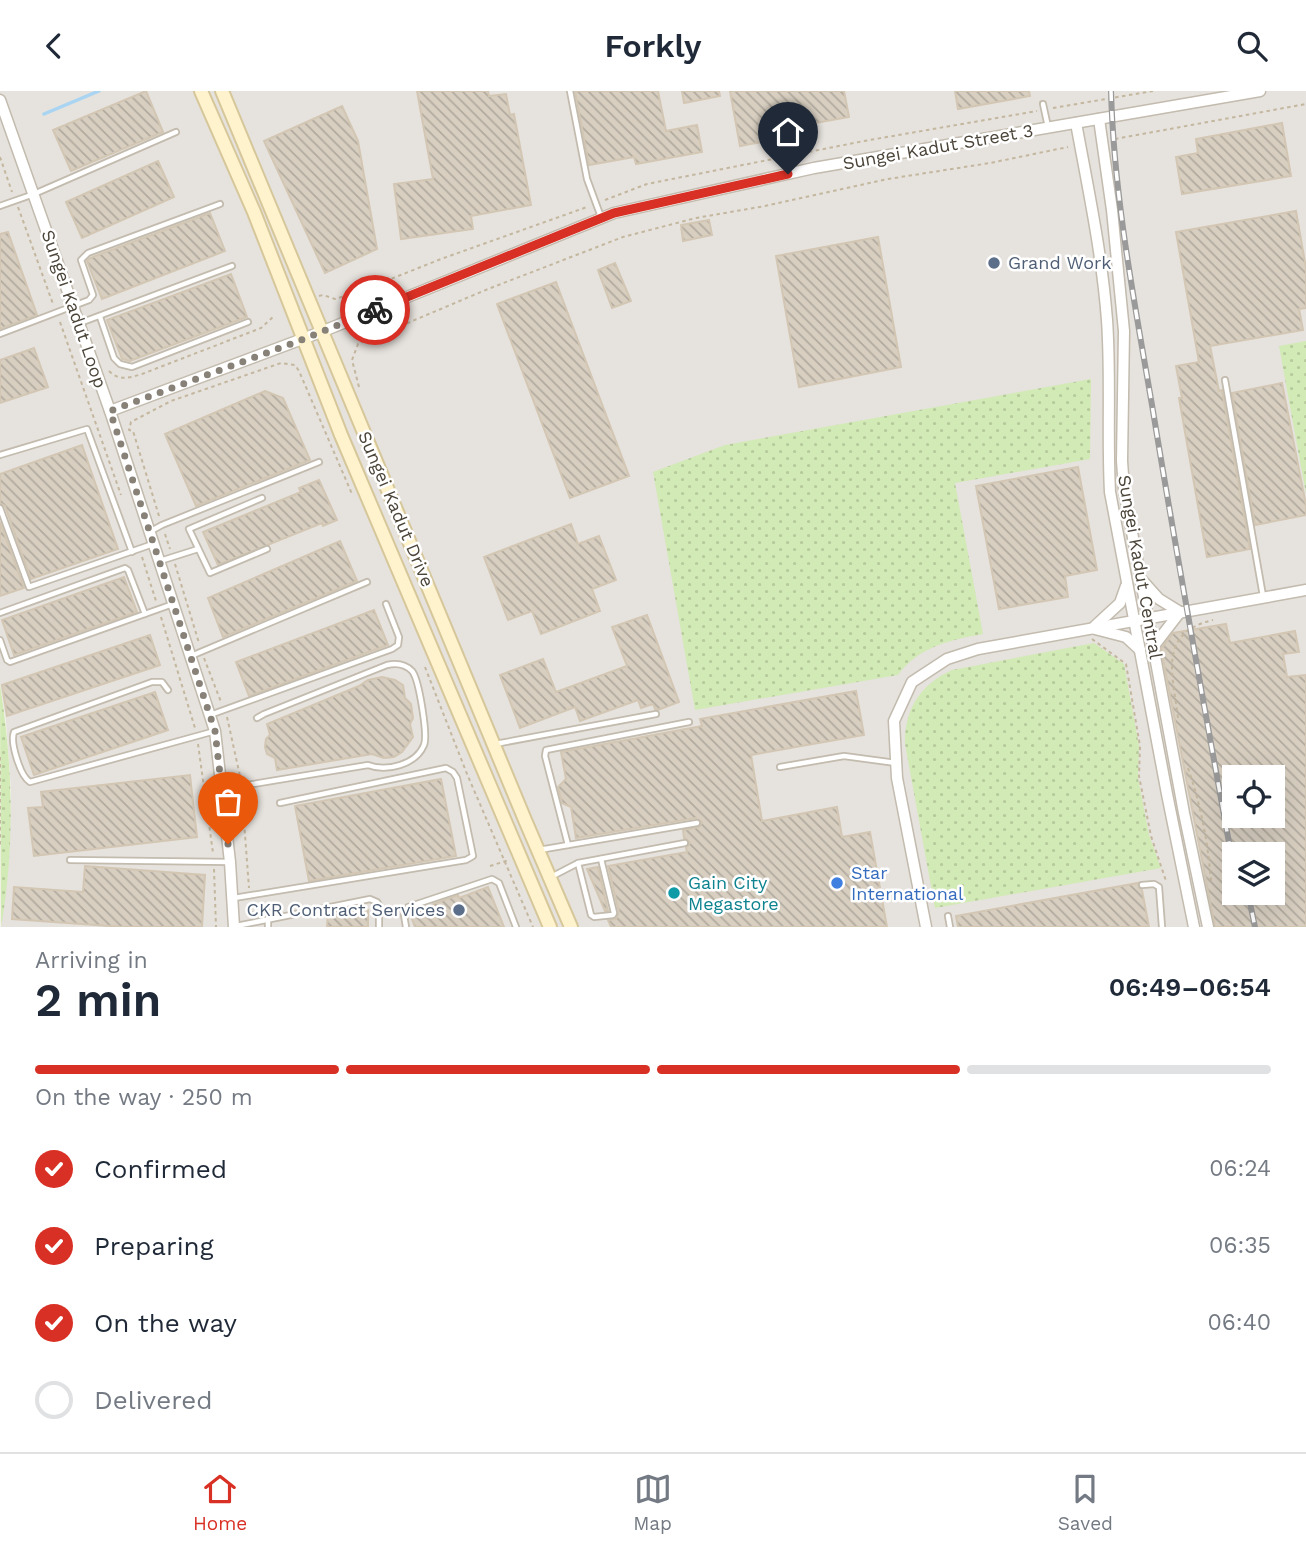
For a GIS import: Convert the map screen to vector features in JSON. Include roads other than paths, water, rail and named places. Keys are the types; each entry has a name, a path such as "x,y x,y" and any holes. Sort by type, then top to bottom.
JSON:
{"main road":[{"name":"Sungei Kadut Drive","path":"201,91 254,212 362,487 550,927"},
{"name":"Sungei Kadut Drive","path":"222,91 572,927"}],"street":[{"name":"Sungei Kadut Street 3","path":"110,411 304,339 614,213 814,168 1260,91"},
{"name":"Sungei Kadut Loop","path":"0,100 110,411 215,731 230,862 234,927"},
{"name":"Sungei Kadut Central","path":"1099,119 1112,210 1124,331 1124,489 1208,927"},
{"name":"Sungei Kadut Central","path":"1076,123 1106,305 1110,492 1194,927"},
{"path":"1141,579 1159,599 1180,612"},
{"path":"1091,629 1120,603 1126,583"},
{"path":"926,927 896,763 894,721 912,681 947,659 968,652 1147,617 1306,590"},
{"path":"1153,647 1180,612"},
{"path":"1091,629 1126,637 1141,651"}],"lane":[{"path":"570,91 587,179 601,218"},
{"path":"1043,104 1048,128"},
{"path":"0,206 34,194 176,132"},
{"path":"0,334 74,308 89,300 93,295 81,260 88,253 220,204"},
{"path":"79,323 232,266"},
{"path":"100,317 114,358 120,364 132,367 248,322"},
{"path":"1224,380 1264,597"},
{"path":"0,455 86,429 132,552"},
{"path":"150,532 319,462"},
{"path":"262,498 190,528 210,573 267,549"},
{"path":"0,508 29,587 154,544"},
{"path":"159,562 198,549"},
{"path":"0,613 125,568 145,614"},
{"path":"191,656 367,582"},
{"path":"0,639 7,660 10,661 173,604"},
{"path":"209,715 392,649 398,645 400,638 386,604"},
{"path":"222,790 368,765 381,769 394,767 414,758 425,744 426,732 416,677 410,669 400,664 387,665 257,718"},
{"path":"167,690 162,682 152,681 14,732 12,739 23,778 30,782 215,731"},
{"path":"494,744 656,714"},
{"path":"568,845 545,757 546,750 689,722"},
{"path":"780,767 844,756 896,763"},
{"path":"233,898 466,860 472,856 457,778 446,768 280,803"},
{"path":"538,850 697,823"},
{"path":"550,878 578,863 685,843"},
{"path":"578,863 591,915 613,915 601,859"},
{"path":"70,860 230,862"},
{"path":"406,927 404,915 408,907 492,879 499,883 516,927"},
{"path":"1142,885 1154,884 1159,887 1162,927"},
{"path":"234,927 370,899 379,905 379,927"},
{"path":"948,916 950,927"},
{"path":"268,919 268,927"}],"waterway":[{"path":"44,114 99,91"}],"railway":[{"path":"1111,91 1116,172 1133,292 1229,842"},
{"path":"1250,905 1255,927"}],"place":[{"name":"Grand Work","path":"994,263"},
{"name":"Star International","path":"837,883"},
{"name":"Gain City Megastore","path":"674,893"},
{"name":"CKR Contract Services","path":"459,910"}]}
